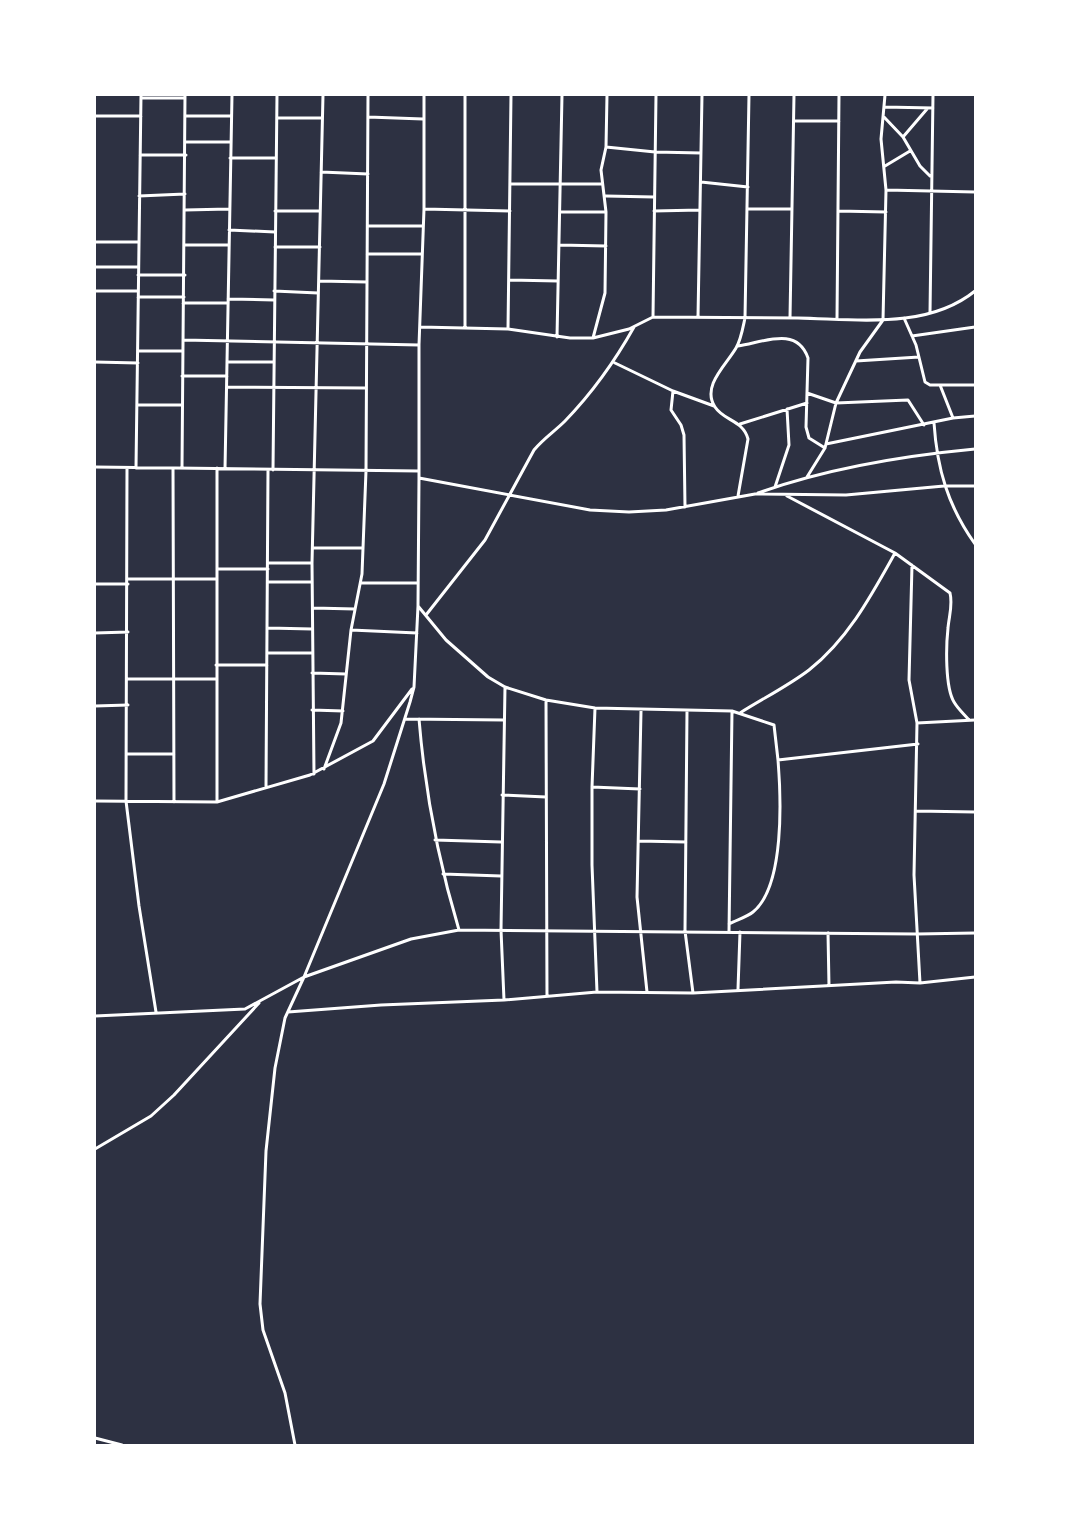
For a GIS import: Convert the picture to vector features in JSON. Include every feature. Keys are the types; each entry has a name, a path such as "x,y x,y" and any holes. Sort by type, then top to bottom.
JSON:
{"street":[{"path":"225,469 232,95"},
{"path":"273,470 277,95"},
{"path":"314,774 312,562 323,95"},
{"path":"324,769 341,723 351,630 361,583 366,471 368,95"},
{"path":"295,1445 284,1393 263,1330 260,1304 269,1116 280,1039 288,1012 384,784 414,686 418,606 419,345 424,209 424,95"},
{"path":"465,95 465,328"},
{"path":"508,329 511,95"},
{"path":"557,337 562,95"},
{"path":"593,338 603,305 606,196 602,184 602,159 606,147 607,95"},
{"path":"653,317 656,95"},
{"path":"698,317 702,95"},
{"path":"714,406 712,394 715,377 738,346 745,318 749,95"},
{"path":"790,318 794,95"},
{"path":"837,319 839,95"},
{"path":"807,477 825,446 836,403 856,362 883,320 886,190 885,166 881,149 885,95"},
{"path":"930,313 930,190 933,95"},
{"path":"136,468 141,96 185,97 182,468"},
{"path":"884,107 933,108"},
{"path":"903,137 928,109"},
{"path":"95,116 141,116"},
{"path":"186,116 231,116"},
{"path":"883,116 903,137 910,152 931,176"},
{"path":"368,117 423,119"},
{"path":"277,118 322,118"},
{"path":"794,121 839,121"},
{"path":"186,142 230,142"},
{"path":"606,147 655,152 701,153"},
{"path":"885,166 910,152"},
{"path":"140,155 186,155"},
{"path":"230,158 276,158"},
{"path":"321,172 368,174"},
{"path":"701,182 748,186"},
{"path":"510,184 560,186 602,184"},
{"path":"886,190 975,192"},
{"path":"139,196 185,194"},
{"path":"606,196 654,197"},
{"path":"185,210 229,209"},
{"path":"424,209 510,211"},
{"path":"747,209 792,209"},
{"path":"654,211 700,210"},
{"path":"275,211 320,211"},
{"path":"838,211 886,212"},
{"path":"560,212 606,212"},
{"path":"368,226 423,226"},
{"path":"229,230 275,232"},
{"path":"95,242 138,242"},
{"path":"185,245 228,245"},
{"path":"559,245 606,246"},
{"path":"275,247 320,247"},
{"path":"367,254 422,254"},
{"path":"95,267 138,267"},
{"path":"138,275 185,275"},
{"path":"509,280 558,282"},
{"path":"319,281 367,282"},
{"path":"95,291 138,291"},
{"path":"420,327 508,329 557,337 593,338 635,326 653,317 883,320 930,313 952,306 975,291"},
{"path":"274,292 318,294"},
{"path":"138,297 184,297"},
{"path":"183,303 274,300"},
{"path":"904,318 919,357 925,382 930,385 975,385"},
{"path":"426,616 485,540 534,450 545,438 564,423 615,363 635,326"},
{"path":"912,336 975,326"},
{"path":"738,346 785,338 797,340 804,348 808,358 806,427 809,438 815,444 825,446 953,418 975,416"},
{"path":"183,340 227,339 419,345"},
{"path":"138,351 182,351"},
{"path":"856,362 919,357"},
{"path":"95,362 138,363"},
{"path":"227,362 274,362"},
{"path":"615,363 672,391 714,406 740,424 748,439 738,496"},
{"path":"182,376 227,376"},
{"path":"940,385 953,418"},
{"path":"226,387 365,388"},
{"path":"672,391 671,410 681,425 684,435 685,507"},
{"path":"807,393 836,403 908,400 924,425"},
{"path":"740,424 807,403"},
{"path":"137,405 182,406"},
{"path":"775,487 789,445 787,409"},
{"path":"934,423 935,452 944,486 961,523 975,544"},
{"path":"755,494 807,477 935,452 975,449"},
{"path":"95,467 419,471"},
{"path":"127,468 128,705 126,801 139,906 156,1012"},
{"path":"173,468 174,802"},
{"path":"217,468 217,802"},
{"path":"266,787 268,470"},
{"path":"419,478 590,510 629,512 685,507 755,494 856,494 944,486 975,486"},
{"path":"784,495 895,553 950,593 952,601 948,628 947,658 951,694 953,701 969,720"},
{"path":"313,548 362,548"},
{"path":"739,713 809,670 836,643 860,614 895,553"},
{"path":"268,562 312,562"},
{"path":"912,565 909,680 917,723 918,744 914,875 920,983"},
{"path":"217,569 268,569"},
{"path":"128,579 217,579"},
{"path":"268,582 312,582"},
{"path":"361,583 418,583"},
{"path":"95,584 128,584"},
{"path":"418,606 446,640 488,677 505,687 546,700 595,708 732,711 774,725 778,760 780,828 776,863 762,903 752,913 729,924"},
{"path":"313,608 355,609"},
{"path":"268,628 312,629"},
{"path":"351,630 417,633"},
{"path":"95,633 128,632"},
{"path":"268,654 312,653"},
{"path":"216,665 267,665"},
{"path":"312,672 346,674"},
{"path":"128,679 216,679"},
{"path":"95,801 217,802 314,774 373,741 414,686"},
{"path":"504,1000 501,930 501,842 505,687"},
{"path":"546,700 547,995"},
{"path":"95,706 128,705"},
{"path":"595,708 592,865 597,992"},
{"path":"312,710 343,711"},
{"path":"641,710 637,897 643,932 647,992"},
{"path":"687,711 685,932 694,993"},
{"path":"729,932 732,711"},
{"path":"405,719 504,720"},
{"path":"419,720 428,798 443,874 459,930"},
{"path":"917,723 975,720"},
{"path":"778,760 918,744"},
{"path":"127,754 174,754"},
{"path":"592,787 640,789"},
{"path":"502,796 546,797"},
{"path":"916,811 975,812"},
{"path":"436,840 501,842"},
{"path":"639,841 686,842"},
{"path":"443,874 501,876"},
{"path":"95,1016 236,1010 261,1001 304,977 410,940 459,930 975,933"},
{"path":"738,990 740,932"},
{"path":"828,932 830,986"},
{"path":"288,1012 381,1005 504,1000 597,992 694,993 920,983 975,977"},
{"path":"95,1149 150,1116 174,1095 261,1001"},
{"path":"95,1438 122,1445"}]}
